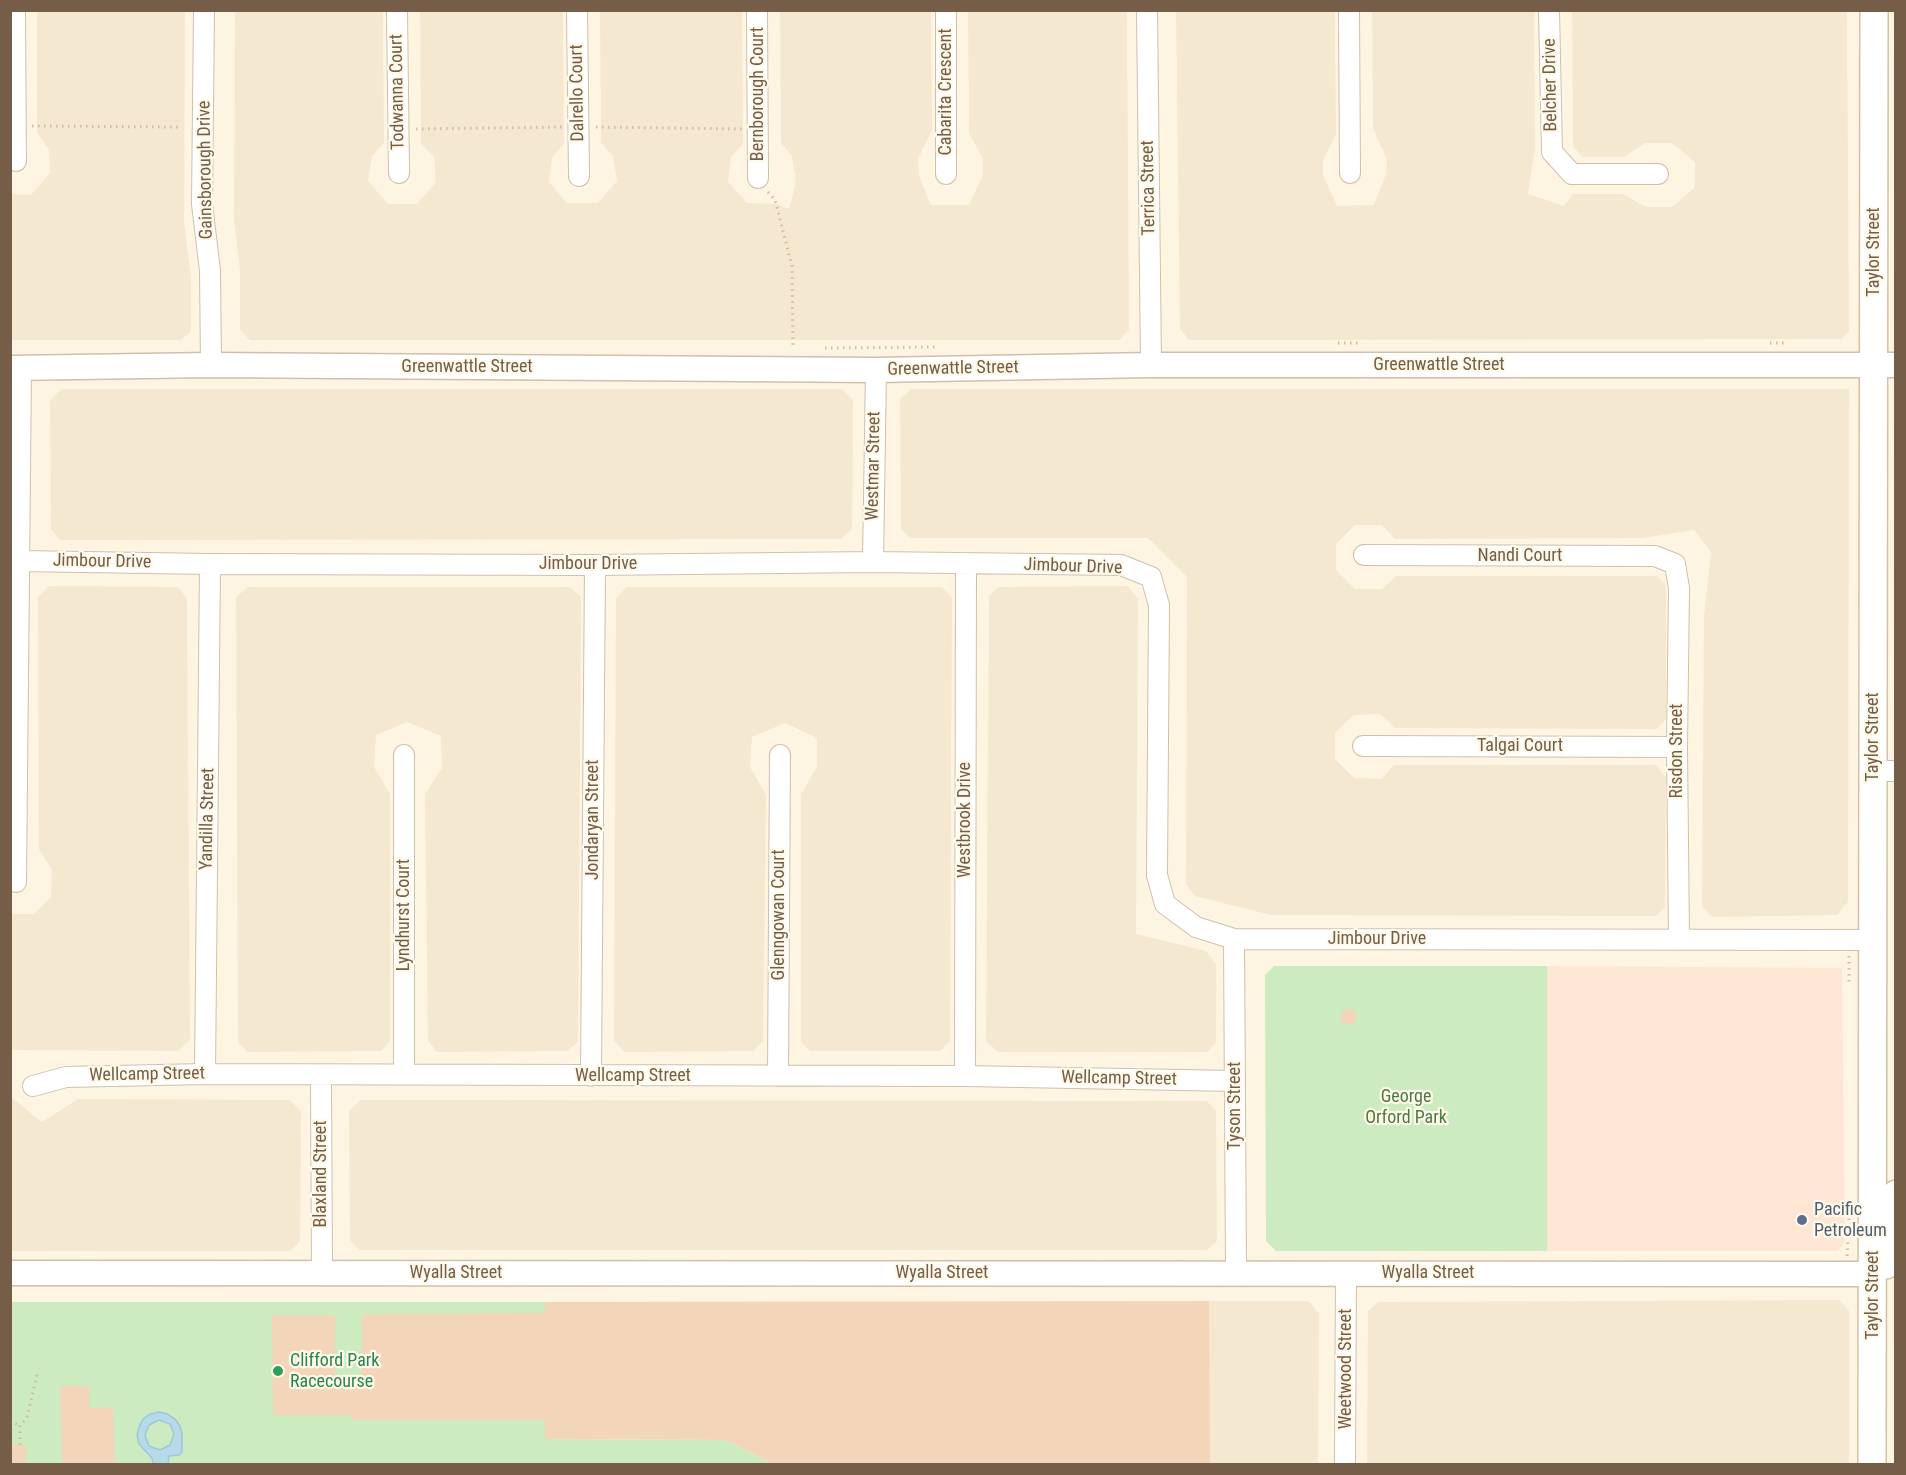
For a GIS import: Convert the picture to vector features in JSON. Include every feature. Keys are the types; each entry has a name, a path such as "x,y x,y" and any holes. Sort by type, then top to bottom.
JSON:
{"main road":[{"name":"Taylor Street","path":"1872,1464 1873,940 1884,771 1885,365 1874,10"},
{"path":"1873,1274 1890,1262 1893,1199 1896,1194"}],"street":[{"path":"15,10 16,161"},
{"name":"Gainsborough Drive","path":"204,10 202,204 210,271 211,365"},
{"name":"Todwanna Court","path":"397,10 399,173"},
{"name":"Dalrello Court","path":"577,10 579,176"},
{"name":"Bernborough Court","path":"757,10 758,178"},
{"name":"Cabarita Crescent","path":"946,10 946,174"},
{"name":"Terrica Street","path":"1147,10 1151,365"},
{"path":"1348,10 1350,173"},
{"name":"Belcher Drive","path":"1549,10 1552,152 1572,174 1658,174"},
{"name":"Greenwattle Street","path":"16,368 211,365 876,370 1151,365 1885,365"},
{"path":"16,368 20,561 16,882"},
{"name":"Westmar Street","path":"873,562 876,370"},
{"name":"Nandi Court","path":"1364,555 1655,556 1675,564"},
{"name":"Jimbour Drive","path":"20,561 210,564 595,565 873,562 1121,565 1151,577 1159,605 1157,876 1164,904 1196,927 1234,939 1873,940"},
{"name":"Yandilla Street","path":"206,1074 210,564"},
{"name":"Westbrook Drive","path":"965,1076 966,564"},
{"name":"Risdon Street","path":"1675,564 1679,588 1677,747 1679,939"},
{"name":"Jondaryan Street","path":"591,1076 595,565"},
{"name":"Talgai Court","path":"1363,746 1677,747"},
{"name":"Lyndhurst Court","path":"404,755 404,1074"},
{"name":"Glenngowan Court","path":"778,1076 780,755"},
{"name":"Tyson Street","path":"1234,939 1236,1273"},
{"name":"Wellcamp Street","path":"33,1086 66,1077 206,1074 965,1076 1235,1082"},
{"name":"Blaxland Street","path":"321,1076 322,1273"},
{"name":"Wyalla Street","path":"10,1273 1873,1274"},
{"name":"Weetwood Street","path":"1345,1464 1347,1273"}],"path":[{"path":"15,126 180,127"},
{"path":"758,178 775,200 792,266 793,348"},
{"path":"20,1445 20,1426 27,1418 38,1371"},
{"path":"10,1421 20,1426"}],"shaded area":[{"path":"37,11 185,11 184,223 191,277 191,331 181,340 11,340 11,194 31,195 50,173 49,150 37,132"},
{"path":"235,11 383,11 384,143 372,156 368,181 388,204 417,204 436,182 434,156 421,144 420,11 563,11 564,144 552,158 549,182 567,203 598,203 617,181 613,156 601,143 600,11 742,11 743,144 731,157 728,182 747,203 777,204 789,209 796,181 792,156 781,143 780,11 931,11 932,130 918,159 919,176 931,205 969,205 983,175 983,159 969,133 968,11 1127,11 1129,330 1119,340 250,340 240,330 240,270 234,220"},
{"path":"1176,11 1335,11 1336,134 1323,160 1323,175 1337,206 1374,205 1386,174 1387,159 1373,129 1372,11 1534,11 1535,148 1528,194 1564,206 1573,194 1623,194 1646,207 1672,207 1695,187 1695,162 1672,143 1645,143 1624,157 1583,157 1573,147 1572,11 1847,11 1849,331 1842,339 1189,340 1180,329"},
{"path":"61,389 842,389 853,400 852,529 841,539 60,540 51,530 50,400"},
{"path":"911,389 1849,389 1848,902 1837,915 1712,917 1702,906 1704,615 1711,552 1694,530 1643,538 1395,539 1382,525 1355,525 1336,544 1336,570 1355,589 1382,589 1396,576 1657,576 1666,585 1666,719 1656,729 1395,728 1380,714 1354,715 1335,733 1335,759 1354,778 1381,779 1394,765 1656,765 1666,777 1665,907 1656,916 1271,915 1195,896 1186,884 1187,577 1148,538 910,538 901,529 900,399"},
{"path":"49,586 178,587 187,598 190,1040 178,1051 12,1050 11,1097 11,914 34,914 51,897 52,870 39,849 38,597"},
{"path":"1128,586 1138,599 1136,934 1206,951 1216,964 1216,1043 1207,1052 998,1052 986,1041 989,596 998,587"},
{"path":"248,587 570,587 581,597 578,1042 567,1051 437,1052 428,1041 425,794 442,768 441,736 407,722 376,735 374,767 390,794 390,1041 381,1051 247,1052 238,1042 236,597"},
{"path":"627,587 942,587 952,598 950,1041 940,1051 810,1051 801,1042 801,794 817,767 817,738 785,723 752,737 750,767 766,795 763,1041 754,1051 625,1052 614,1041 616,598"},
{"path":"1547,966 1842,968 1845,1242 1838,1251 1547,1251"},
{"path":"11,1097 42,1122 78,1099 290,1100 301,1111 300,1241 291,1251 11,1251"},
{"path":"361,1100 1207,1101 1216,1111 1217,1241 1207,1250 360,1250 350,1240 349,1111"},
{"path":"1839,1300 1849,1311 1849,1464 1367,1464 1368,1311 1378,1302"},
{"path":"1209,1301 1308,1301 1319,1313 1318,1464 1209,1464"}],"green space":[{"name":"George Orford Park","path":"1274,966 1547,966 1547,1251 1276,1251 1266,1241 1265,975"},
{"name":"Clifford Park Racecourse","path":"11,1302 545,1302 545,1439 725,1440 774,1464 11,1464"}],"water":[{"path":"159,1412 167,1414 180,1426 182,1452 179,1455 169,1456 168,1464 153,1464 152,1458 139,1444 137,1435 139,1427 143,1419","holes":["159,1420 170,1424 174,1434 170,1445 160,1450 149,1446 145,1435 149,1425"]}],"building":[{"path":"1344,1009 1353,1010 1357,1017 1353,1024 1343,1024 1340,1018"},
{"path":"1209,1301 1210,1464 774,1464 725,1440 545,1439 545,1420 352,1420 352,1415 273,1415 272,1315 335,1315 335,1381 362,1381 362,1314 545,1313 545,1302"},
{"path":"60,1386 89,1386 90,1408 113,1407 115,1464 62,1464"},
{"path":"12,1445 26,1445 26,1464 12,1464"}],"place":[{"name":"Pacific Petroleum","path":"1802,1220"},
{"name":"Clifford Park Racecourse","path":"278,1371"}]}
